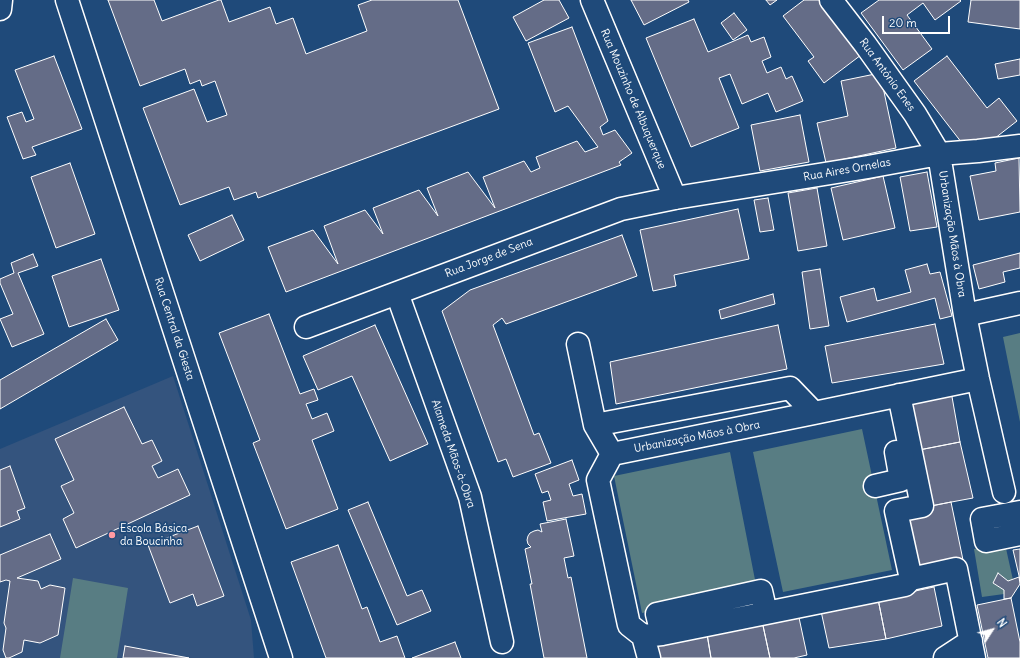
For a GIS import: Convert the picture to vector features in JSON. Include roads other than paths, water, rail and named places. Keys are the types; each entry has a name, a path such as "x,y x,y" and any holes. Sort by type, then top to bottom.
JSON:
{"street":[{"path":"0,9 1,0"},
{"name":"Rua Central da Giesta","path":"67,0 281,658"},
{"name":"Rua Mouzinho de Albuquerque","path":"592,0 675,198"},
{"name":"Rua António Enes","path":"831,0 865,44 915,114 938,154"},
{"name":"Rua Aires Ornelas","path":"675,198 868,167 938,154 1020,146"},
{"name":"Urbanização Mãos à Obra","path":"938,154 965,315 1004,492"},
{"name":"Rua Jorge de Sena","path":"306,327 621,209 675,198"},
{"name":"Alameda Mãos-à-Obra","path":"397,294 470,497 502,642"},
{"path":"965,315 1020,303"},
{"path":"578,344 595,425 612,454 598,480 629,625 652,635 905,585 911,578 956,569 973,649 945,658"},
{"name":"Urbanização Mãos à Obra","path":"612,454 978,379"},
{"path":"595,425 790,388 814,413"},
{"path":"899,395 922,506 896,511 911,578"},
{"path":"908,440 894,443 908,508"},
{"path":"874,486 901,480"},
{"path":"1020,512 982,519 986,541 1020,534"},
{"path":"649,658 652,635"}],"place":[{"name":"Escola Básica da Boucinha","path":"112,535"}]}
